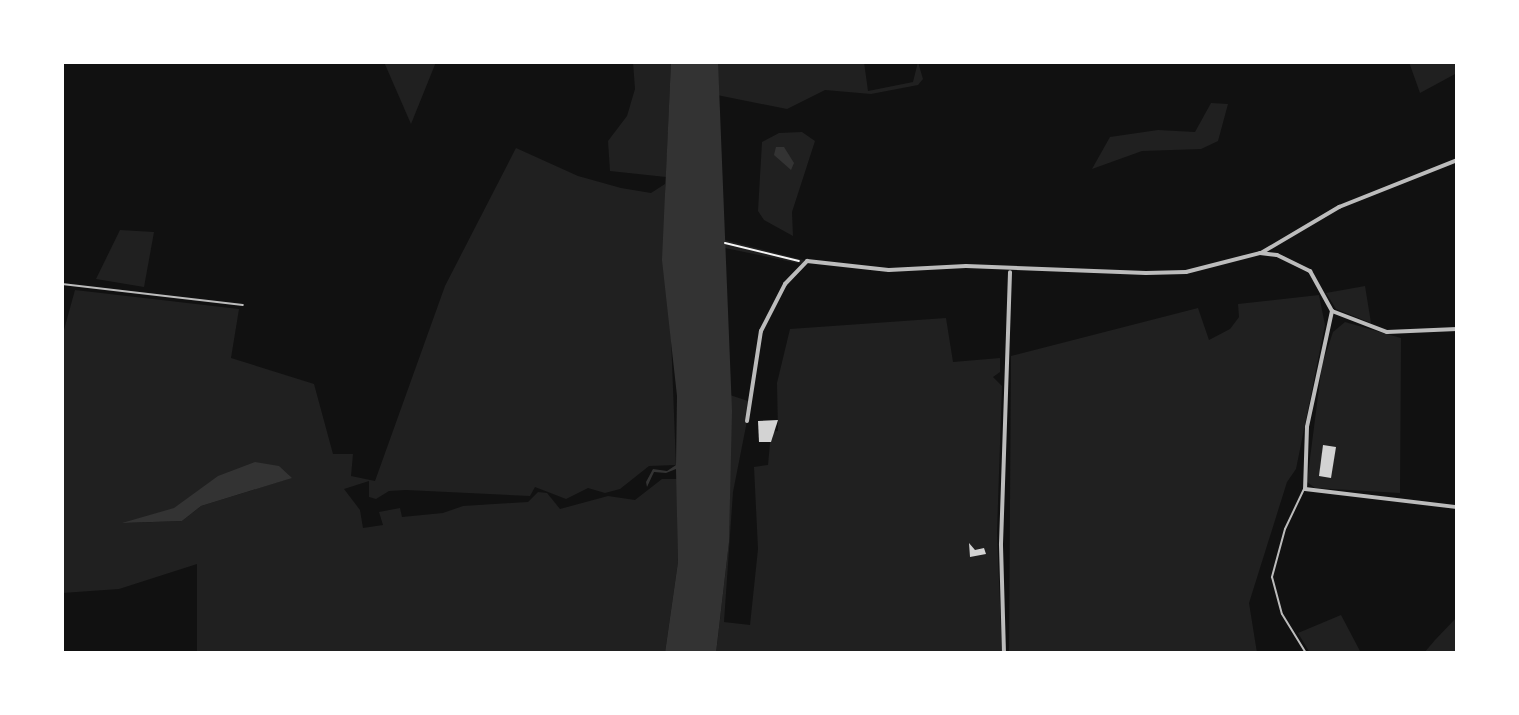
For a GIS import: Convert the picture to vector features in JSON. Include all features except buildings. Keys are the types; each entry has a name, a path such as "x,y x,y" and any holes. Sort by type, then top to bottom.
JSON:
{"street":[{"path":"747,421 761,331 776,299 804,263 889,270 966,266 1010,271 1186,272 1260,253 1353,201 1457,160"},
{"path":"1260,253 1296,260 1310,271 1332,311 1302,472 1305,489 1457,507"},
{"path":"1004,653 1000,568 1010,271"},
{"path":"1332,311 1387,332 1457,329"}],"lane":[{"path":"62,284 243,305"},
{"path":"1305,489 1285,529 1272,577 1282,614 1306,653"}],"path":[{"path":"725,243 804,263"}],"shaded area":[{"path":"384,62 436,62 411,124"},
{"path":"633,62 671,62 666,177 610,171 608,141 627,116 635,89"},
{"path":"671,62 718,62 732,411 729,542 716,653 665,653 678,562 676,469 666,473 654,472 647,487 646,482 653,469 667,471 676,465 677,396 662,260"},
{"path":"718,62 864,62 868,91 913,82 918,62 923,79 918,85 871,94 825,90 787,109 717,95"},
{"path":"1409,62 1457,62 1457,73 1420,93"},
{"path":"1211,103 1228,104 1218,141 1201,149 1142,151 1092,169 1110,137 1158,130 1195,132"},
{"path":"802,132 815,141 792,212 793,236 764,220 758,211 762,142 779,133"},
{"path":"776,147 784,147 794,163 791,170 774,155"},
{"path":"516,148 578,176 621,188 651,193 665,184 676,465 649,466 620,489 605,493 588,488 566,499 535,487 530,496 406,490 389,491 376,499 369,497 369,481 344,489 360,510 363,528 383,525 379,512 400,508 402,517 443,513 463,506 528,502 538,492 547,493 560,509 608,496 635,500 662,479 677,479 678,562 665,653 197,653 197,564 119,589 62,593 62,337 75,290 239,309 231,358 314,384 333,454 353,454 351,476 375,481 445,286","holes":["291,478 201,506 182,521 125,523"]},
{"path":"120,230 154,232 144,287 96,279"},
{"path":"725,240 807,261 802,264 725,248"},
{"path":"1365,286 1371,323 1336,309 1326,293"},
{"path":"1319,295 1325,325 1296,469 1287,482 1249,603 1257,653 1009,653 1011,356 1198,308 1209,340 1230,329 1239,317 1238,304"},
{"path":"946,318 953,362 1000,358 1000,372 993,377 1002,386 997,532 1002,653 716,653 729,542 730,395 748,401 733,492 724,622 750,625 758,549 754,467 768,465 771,432 778,431 777,383 790,329"},
{"path":"1345,322 1401,338 1400,493 1315,488 1307,482 1322,365 1333,332"},
{"path":"255,462 279,466 292,478 201,506 182,521 122,523 174,508 218,476"},
{"path":"1341,615 1361,653 1310,653 1298,633"},
{"path":"1457,617 1457,653 1424,653 1435,640"}]}
